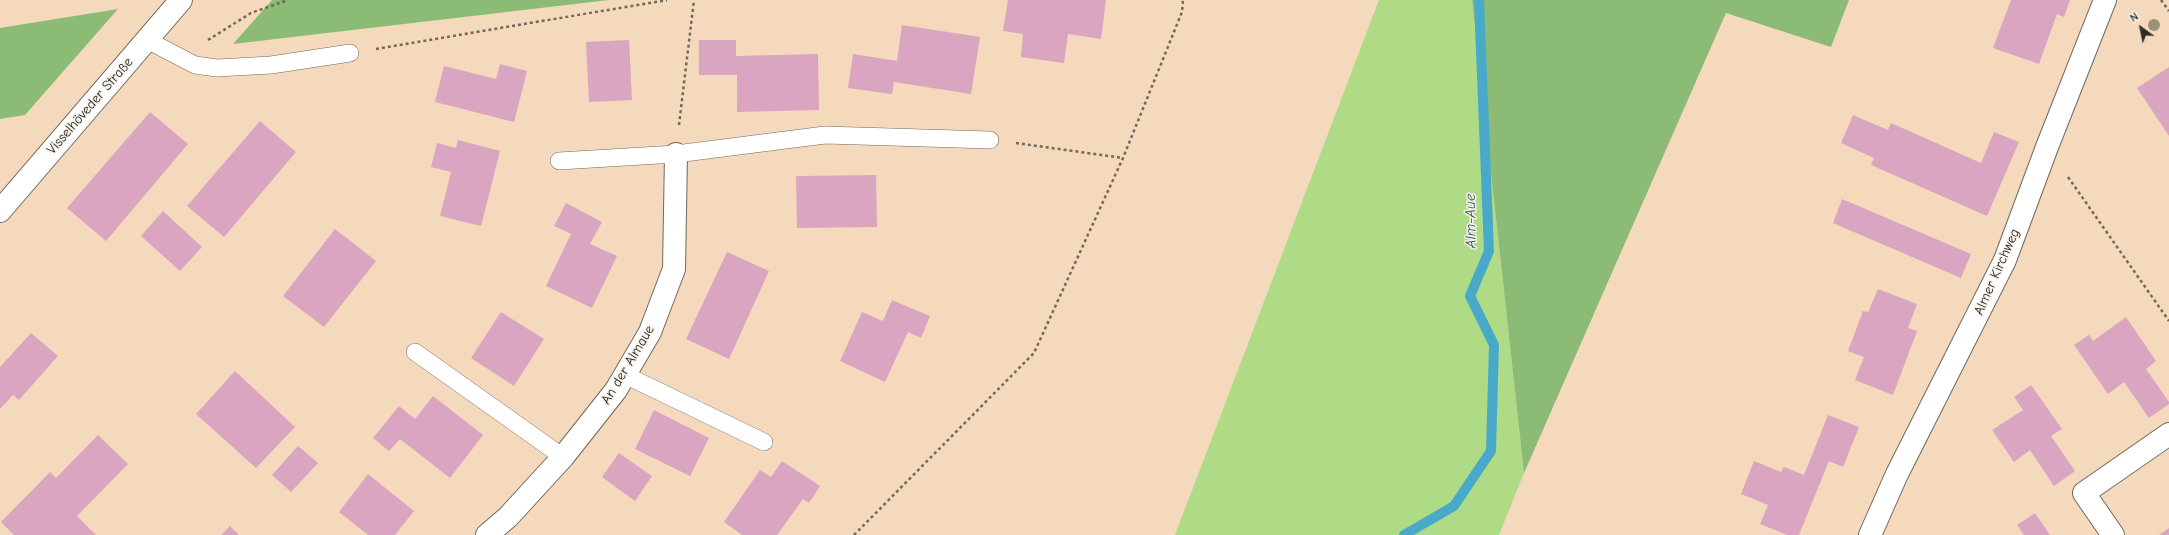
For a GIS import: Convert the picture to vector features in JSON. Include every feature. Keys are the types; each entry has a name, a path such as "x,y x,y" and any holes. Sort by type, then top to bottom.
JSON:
{"street":[{"name":"Visselhöveder Straße","path":"0,212 181,0"},
{"name":"Almer Kirchweg","path":"1870,535 1898,474 2005,260 2047,147 2105,0"},
{"name":"An der Almaue","path":"487,535 508,517 563,457 616,390 650,332 674,269 676,154"},
{"path":"2113,535 2084,493 2169,434"}],"lane":[{"path":"147,40 195,65 217,68 270,65 350,53"},
{"path":"559,161 676,154 825,134 990,140"},
{"path":"415,352 563,457"},
{"path":"625,375 764,442"}],"path":[{"path":"185,59 200,45 251,13 288,0"},
{"path":"350,53 667,0"},
{"path":"676,154 694,0"},
{"path":"854,535 1034,353 1123,158 1182,12 1183,0"},
{"path":"2161,0 2169,11"},
{"path":"990,140 1123,158"},
{"path":"2047,147 2169,321"}],"green space":[{"path":"272,0 609,0 233,44"},
{"path":"1379,0 1472,0 1524,473 1499,535 1175,535"},
{"path":"1472,0 1849,0 1831,47 1726,13 1524,473"},
{"path":"118,9 25,115 0,119 0,28"}],"building":[{"path":"1008,0 1106,0 1101,39 1068,34 1064,63 1021,57 1023,34 1003,31"},
{"path":"2011,0 2070,0 2064,17 2057,14 2039,64 1993,48"},
{"path":"902,25 980,37 971,94 894,82 892,94 848,88 853,54 897,61"},
{"path":"629,40 632,100 589,102 586,42"},
{"path":"699,40 736,40 736,56 818,54 819,110 737,112 737,75 699,75"},
{"path":"500,64 527,71 514,122 435,102 444,66 496,79"},
{"path":"2169,67 2169,136 2137,88"},
{"path":"150,112 188,144 106,241 67,208"},
{"path":"1853,115 1888,130 1891,123 1981,163 1994,132 2019,142 1987,216 1871,165 1874,158 1841,143"},
{"path":"260,121 296,152 224,237 187,206"},
{"path":"458,140 500,151 481,226 440,216 451,172 431,167 437,143 456,148"},
{"path":"876,175 877,227 797,228 796,176"},
{"path":"1842,199 1971,254 1961,278 1833,223"},
{"path":"566,203 602,222 590,244 617,256 592,308 546,286 571,234 554,226"},
{"path":"163,211 202,247 180,271 141,236"},
{"path":"335,229 376,261 324,327 283,296"},
{"path":"727,252 769,271 729,359 686,339"},
{"path":"1878,289 1917,304 1908,328 1917,331 1893,395 1855,380 1864,357 1848,351 1863,311 1868,312"},
{"path":"892,300 930,316 921,338 908,332 885,382 840,361 862,312 883,321"},
{"path":"501,312 544,339 514,386 471,358"},
{"path":"2126,317 2156,361 2146,369 2169,402 2169,404 2149,418 2124,382 2108,394 2074,345 2089,335 2093,341"},
{"path":"31,333 58,356 19,400 13,395 0,409 0,367"},
{"path":"235,371 295,427 256,468 196,414"},
{"path":"2031,385 2062,429 2051,436 2075,471 2054,486 2030,450 2014,462 1992,430 2023,410 2014,397"},
{"path":"433,396 483,435 450,478 400,439 389,451 373,438 399,406 415,419"},
{"path":"654,410 709,438 690,476 635,449"},
{"path":"1828,415 1859,427 1843,467 1829,461 1799,535 1787,535 1760,524 1768,505 1741,494 1754,461 1781,472 1784,467 1804,475"},
{"path":"98,435 128,464 77,516 96,535 14,535 1,522 50,472 56,478"},
{"path":"298,446 318,463 291,492 272,475"},
{"path":"619,453 652,476 635,501 602,477"},
{"path":"782,461 820,486 809,503 803,499 777,535 742,535 724,522 760,470 771,477"},
{"path":"368,474 414,511 395,535 368,535 339,512"},
{"path":"2035,513 2050,535 2024,535 2017,525"},
{"path":"230,526 239,535 221,535"},
{"path":"2169,528 2169,535 2159,535"}],"waterway":[{"name":"Alm-Aue","path":"1404,535 1454,506 1491,451 1494,345 1470,296 1489,251 1479,0"}]}
